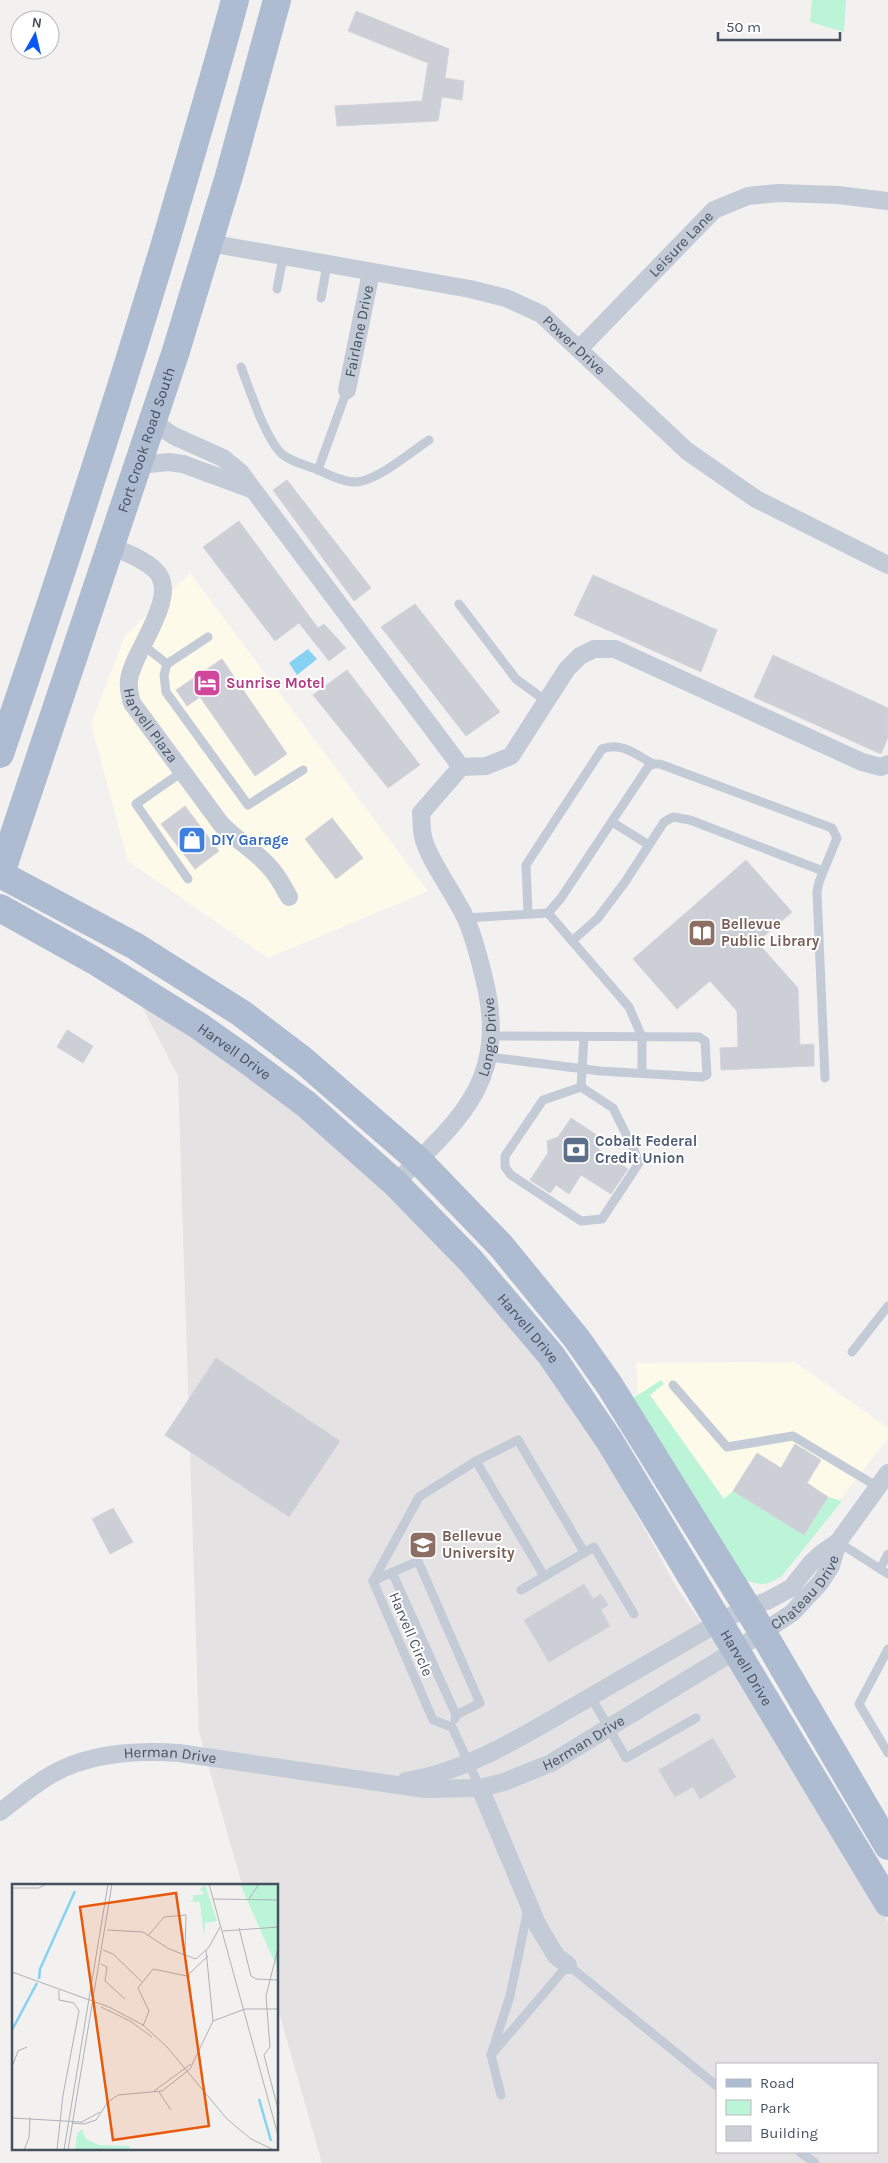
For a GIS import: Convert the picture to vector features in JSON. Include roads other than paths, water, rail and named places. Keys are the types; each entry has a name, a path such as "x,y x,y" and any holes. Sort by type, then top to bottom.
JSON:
{"main road":[{"path":"0,754 91,484 135,344 190,161 235,0"},
{"name":"Fort Crook Road South","path":"0,875 154,422 249,106 276,0"},
{"name":"Harvell Drive","path":"0,875 135,946 242,1013 304,1061 418,1160 501,1246 576,1339 647,1443 763,1633 888,1846"},
{"name":"Harvell Drive","path":"0,908 95,961 199,1026 306,1104 395,1183 477,1268 551,1355 609,1440 888,1903"}],"street":[{"name":"Leisure Lane","path":"580,348 714,210 748,196 778,193 838,195 888,202"},
{"name":"Power Drive","path":"209,243 506,298 541,314 580,348 694,456 756,499 888,565"},
{"name":"Fairlane Drive","path":"347,390 371,272"},
{"path":"154,422 174,436 223,458 240,472 462,767 486,766 510,756 567,669 580,656 594,649 615,649 862,762 881,767 888,764"},
{"path":"139,465 169,462 183,464 251,489"},
{"name":"Harvell Plaza","path":"111,546 146,563 157,571 162,580 164,594 129,679 132,703 221,824 235,839 272,870 289,897"},
{"name":"Longo Drive","path":"395,1183 446,1133 474,1096 490,1057 492,1036 489,997 479,957 466,918 423,838 421,813 462,767"},
{"name":"Chateau Drive","path":"746,1608 767,1601 791,1588 816,1558 838,1542 883,1480"},
{"name":"Chateau Drive","path":"763,1633 792,1613 820,1582 831,1566 838,1542"},
{"name":"Herman Drive","path":"384,1784 427,1778 515,1740 718,1622 746,1608"},
{"name":"Herman Drive","path":"0,1812 50,1775 77,1762 98,1757 152,1751 211,1757 425,1789 480,1788 504,1782 551,1763 763,1633"},
{"path":"480,1788 538,1926 556,1956 568,1966"}],"lane":[{"path":"277,289 283,257"},
{"path":"321,298 327,265"},
{"path":"241,367 270,436 280,452 345,481 357,482 370,479 429,440"},
{"path":"318,470 347,390"},
{"path":"459,604 516,678 546,702"},
{"path":"208,637 167,664 164,675 166,692 248,805 303,770"},
{"path":"143,645 167,664"},
{"path":"528,914 526,865 602,750 612,745 620,746 653,764 660,764 832,828 837,838 818,892 825,1078"},
{"path":"466,918 548,913 561,898 648,767 653,764"},
{"path":"182,772 136,804 188,879"},
{"path":"572,941 598,918 664,822 673,817 690,820 824,872"},
{"path":"612,822 649,845"},
{"path":"548,913 628,1007 642,1037 642,1073"},
{"path":"490,1057 642,1073 702,1077 707,1075 705,1041 703,1038 492,1036"},
{"path":"581,1087 584,1037"},
{"path":"581,1087 613,1108 639,1163 602,1219 581,1221 512,1175 505,1166 505,1156 543,1100 581,1087"},
{"path":"852,1352 888,1306"},
{"path":"673,1385 727,1446 793,1436 883,1480"},
{"path":"373,1581 419,1497 476,1461 518,1440 584,1552"},
{"path":"476,1461 544,1576"},
{"path":"838,1542 884,1572 888,1554"},
{"path":"521,1590 594,1547 634,1614"},
{"name":"Harvell Circle","path":"452,1727 433,1720 373,1581 418,1561 480,1703 456,1715"},
{"path":"392,1572 456,1715 452,1727 480,1788"},
{"path":"888,1649 860,1704 888,1753"},
{"path":"591,1697 626,1758 696,1718"},
{"path":"501,2095 491,2055 510,1996 529,1904"},
{"path":"491,2055 568,1966 716,2085"},
{"path":"801,2153 815,2163"}],"water":[{"path":"308,649 317,659 297,675 289,663"}],"place":[{"name":"Sunrise Motel","path":"207,683"},
{"name":"DIY Garage","path":"192,840"},
{"name":"Bellevue Public Library","path":"702,933"},
{"name":"Cobalt Federal Credit Union","path":"576,1150"},
{"name":"Bellevue University","path":"423,1545"}]}
